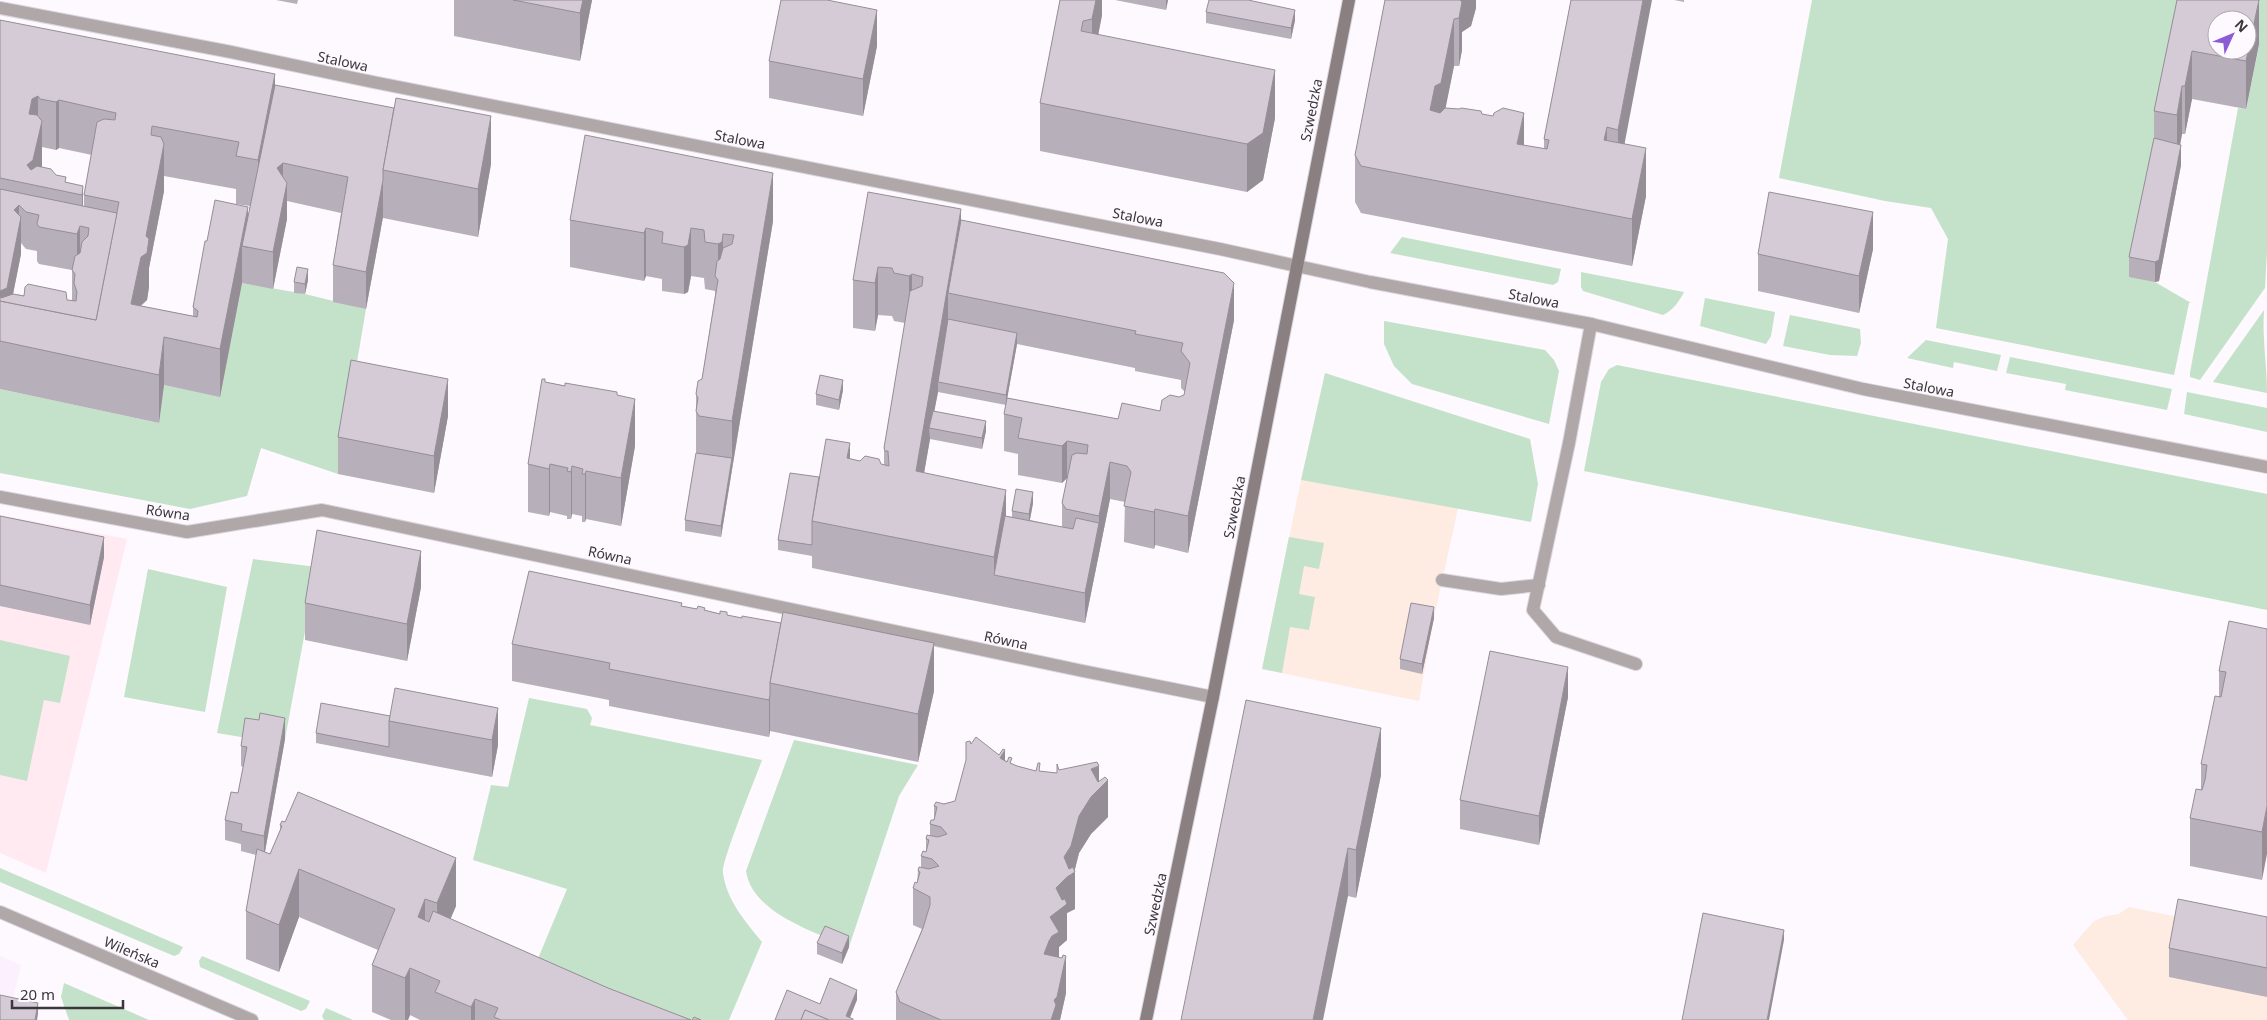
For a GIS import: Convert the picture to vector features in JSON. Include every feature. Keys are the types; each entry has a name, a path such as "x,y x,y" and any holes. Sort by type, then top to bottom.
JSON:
{"street":[{"name":"Szwedzka","path":"1146,1020 1213,697 1349,0"},
{"name":"Stalowa","path":"0,8 230,52 1591,324 1863,389 2267,467"},
{"path":"1591,324 1569,444 1533,610 1556,637 1636,664"},
{"name":"Równa","path":"0,497 186,532 322,510 1084,672 1213,697"},
{"path":"1442,580 1501,589 1539,585"},
{"name":"Wileńska","path":"0,912 252,1020"}],"shaded area":[{"path":"1301,480 1458,508 1434,618 1419,701 1262,669"},
{"path":"0,515 127,539 46,873 0,853"},
{"path":"2129,907 2267,935 2267,1020 2128,1020 2073,945 2094,921 2106,916 2119,914"},
{"path":"0,956 21,965 8,1020 0,1020"}],"green space":[{"path":"1812,0 2267,0 2267,252 2265,288 2200,380 2190,377 2190,373 2238,108 2246,109 2257,60 2259,45 2257,41 2257,10 2207,10 2207,22 2181,29 2155,282 2191,303 2189,303 2174,375 1936,328 1948,239 1931,208 1885,201 1779,178"},
{"path":"1402,237 1561,269 1558,282 1553,285 1390,253"},
{"path":"1581,272 1684,292 1670,311 1663,315 1583,291 1581,287"},
{"path":"242,283 305,294 366,309 338,474 261,448 247,496 190,509 0,473 0,389 159,423 164,385 220,396"},
{"path":"1705,298 1775,312 1771,336 1766,344 1700,326"},
{"path":"2264,310 2267,393 2213,382"},
{"path":"1790,315 1860,329 1861,343 1857,356 1830,355 1783,346"},
{"path":"1384,321 1545,350 1554,360 1559,371 1549,424 1412,384 1394,366 1384,344"},
{"path":"1926,340 2001,355 1997,371 1954,362 1953,368 1907,358"},
{"path":"2010,357 2172,389 2167,410 2065,390 2066,384 2006,373"},
{"path":"1617,365 2267,494 2267,610 1584,471 1601,382 1609,369"},
{"path":"1325,373 1530,439 1538,484 1531,522 1301,480"},
{"path":"2187,392 2267,408 2267,432 2184,414"},
{"path":"1289,537 1324,543 1319,569 1304,566 1299,594 1315,597 1309,630 1290,627 1282,673 1262,669"},
{"path":"253,559 317,567 285,739 259,740 217,733"},
{"path":"148,569 227,587 205,712 124,697"},
{"path":"0,640 70,656 60,703 44,700 27,781 0,775"},
{"path":"529,698 587,709 592,718 590,725 762,760 727,853 723,873 728,893 733,902 762,942 729,1020 667,1020 537,961 567,889 473,860 491,785 508,787"},
{"path":"794,740 918,765 899,796 849,947 803,927 772,910 751,886 746,871"},
{"path":"0,868 183,947 179,954 174,956 0,882"},
{"path":"202,956 310,1001 306,1009 301,1011 200,967 199,961"},
{"path":"64,983 149,1020 69,1020 61,997"},
{"path":"326,1008 353,1020 324,1020 322,1016"}],"building":[{"path":"513,0 583,0 580,13"},
{"path":"781,0 827,0 877,10 863,79 769,61"},
{"path":"1060,0 1096,0 1092,19 1083,21 1081,31 1275,70 1263,133 1247,144 1040,103"},
{"path":"1209,0 1248,0 1295,10 1291,28 1206,12"},
{"path":"1385,0 1460,0 1462,2 1459,18 1454,19 1441,83 1435,86 1430,110 1440,113 1445,108 1461,108 1481,111 1482,114 1493,116 1494,113 1503,108 1524,113 1517,144 1547,149 1549,140 1544,139 1571,0 1643,0 1618,130 1607,127 1604,140 1646,148 1632,219 1361,166 1355,155"},
{"path":"2177,0 2259,0 2257,10 2207,10 2207,54 2192,51 2185,86 2182,86 2177,115 2154,111"},
{"path":"0,20 275,74 258,160 236,156 239,142 152,126 151,135 161,137 164,144 146,236 149,239 147,253 141,257 131,304 197,317 198,311 193,307 205,241 207,241 215,200 248,207 220,349 164,337 159,375 0,341 0,301 96,320 119,202 84,195 97,122 104,119 115,120 116,113 59,100 56,102 40,99 38,96 32,99 29,114 37,115 42,121 33,160 27,165 31,170 37,166 51,169 56,175 66,177 65,182 83,186 82,195 0,178"},
{"path":"275,85 394,108 366,272 333,265 348,177 283,163 277,168 287,183 273,252 242,246"},
{"path":"396,98 491,116 478,189 383,170"},
{"path":"585,135 773,173 732,421 699,416 696,411 698,398 696,394 698,381 702,379 718,280 715,276 717,261 720,259 723,248 732,244 734,235 723,234 722,242 718,244 705,242 704,230 691,228 688,245 684,247 662,243 663,232 646,228 644,233 570,220"},
{"path":"2154,138 2181,145 2159,260 2155,262 2129,257"},
{"path":"0,189 117,213 96,320 0,301 0,296 1,298 13,294 24,296 25,287 28,284 66,292 67,300 76,301 75,274 72,270 75,256 80,253 82,242 88,236 89,228 80,226 77,234 39,227 37,224 39,215 26,212 19,205 14,210 21,217 7,288 0,291"},
{"path":"868,192 961,209 916,471 1006,490 994,557 812,521 826,439 850,443 847,458 860,461 865,456 879,459 881,464 889,466 888,451 885,451 884,448 910,291 922,286 923,277 894,273 892,268 878,267 875,283 853,280"},
{"path":"1769,192 1873,212 1859,276 1758,254"},
{"path":"961,220 1224,273 1234,283 1188,516 1155,509 1154,512 1124,506 1131,472 1127,466 1110,462 1099,516 1066,509 1062,503 1072,455 1077,453 1087,454 1088,445 1067,441 1062,446 1018,438 1022,418 1004,414 1007,398 1118,419 1122,403 1160,411 1162,400 1170,395 1179,397 1184,395 1190,363 1181,351 1183,343 1135,334 1136,331 948,293"},
{"path":"297,267 308,269 305,284 294,282"},
{"path":"948,319 1017,333 1006,395 938,382"},
{"path":"351,360 448,379 434,456 338,437"},
{"path":"820,375 843,380 839,400 816,394"},
{"path":"542,379 545,379 545,382 565,386 565,383 617,392 617,395 635,399 621,478 586,471 585,474 582,474 583,469 572,466 571,472 567,471 568,468 550,464 549,469 528,464"},
{"path":"933,411 986,421 982,438 929,428"},
{"path":"696,453 732,458 721,526 685,520"},
{"path":"790,473 819,477 812,521 812,545 778,540"},
{"path":"1016,489 1033,492 1029,514 1012,511"},
{"path":"0,516 104,537 90,605 0,585"},
{"path":"1005,516 1073,529 1076,518 1099,523 1085,593 994,575"},
{"path":"317,530 421,551 407,624 305,603"},
{"path":"529,571 682,603 681,606 697,609 698,606 705,608 704,610 720,614 720,611 727,612 727,615 781,623 770,683 769,700 609,669 610,663 512,644"},
{"path":"1411,603 1434,607 1422,664 1400,659"},
{"path":"783,612 934,643 918,714 770,683"},
{"path":"2229,621 2267,629 2267,806 2262,832 2190,818 2196,789 2202,790 2205,780 2207,765 2201,764 2215,696 2221,697 2226,672 2219,671"},
{"path":"1490,651 1568,667 1539,816 1460,800"},
{"path":"395,688 498,708 492,740 389,721"},
{"path":"1246,700 1381,728 1356,850 1348,848 1313,1020 1181,1020"},
{"path":"321,703 390,716 389,747 316,733"},
{"path":"260,713 285,718 264,836 241,831 242,824 225,820 231,792 238,793 247,747 241,746 245,718 259,720"},
{"path":"976,737 999,755 1003,749 1005,750 1000,758 1007,762 1009,757 1012,758 1010,763 1017,766 1036,771 1038,763 1040,763 1039,771 1057,773 1057,764 1059,770 1097,762 1099,766 1091,769 1098,782 1105,777 1108,780 1091,797 1079,816 1071,846 1064,857 1069,869 1073,867 1075,872 1056,888 1062,900 1065,899 1067,904 1050,917 1059,932 1052,936 1044,954 1062,958 1063,955 1066,956 1057,997 1054,1000 1056,1005 1051,1020 941,1020 900,1002 896,992 923,928 930,905 930,897 913,888 915,882 917,883 920,872 918,871 919,867 929,869 939,866 932,859 921,856 923,851 926,852 929,840 926,839 927,835 938,837 947,834 941,827 930,824 931,820 934,820 937,807 934,806 936,802 944,804 955,801 966,760 966,742 970,741 971,744"},
{"path":"298,792 456,858 437,903 425,899 418,917 429,922 433,911 608,988 691,1020 501,1020 494,1017 498,1008 475,999 471,1007 435,992 440,981 410,968 405,978 372,965 395,909 299,869 279,925 246,911 257,849 270,854 282,826 280,825 282,821 285,822"},
{"path":"2178,899 2267,917 2267,968 2169,948"},
{"path":"1703,913 1784,930 1767,1020 1682,1020"},
{"path":"825,926 849,936 842,953 817,943"},
{"path":"830,978 857,990 846,1016 853,1020 829,1020 805,1010 801,1020 775,1020 787,990 820,1004"},
{"path":"0,995 38,1003 35,1020 0,1020"},
{"path":"805,1010 829,1020 801,1020"}]}
